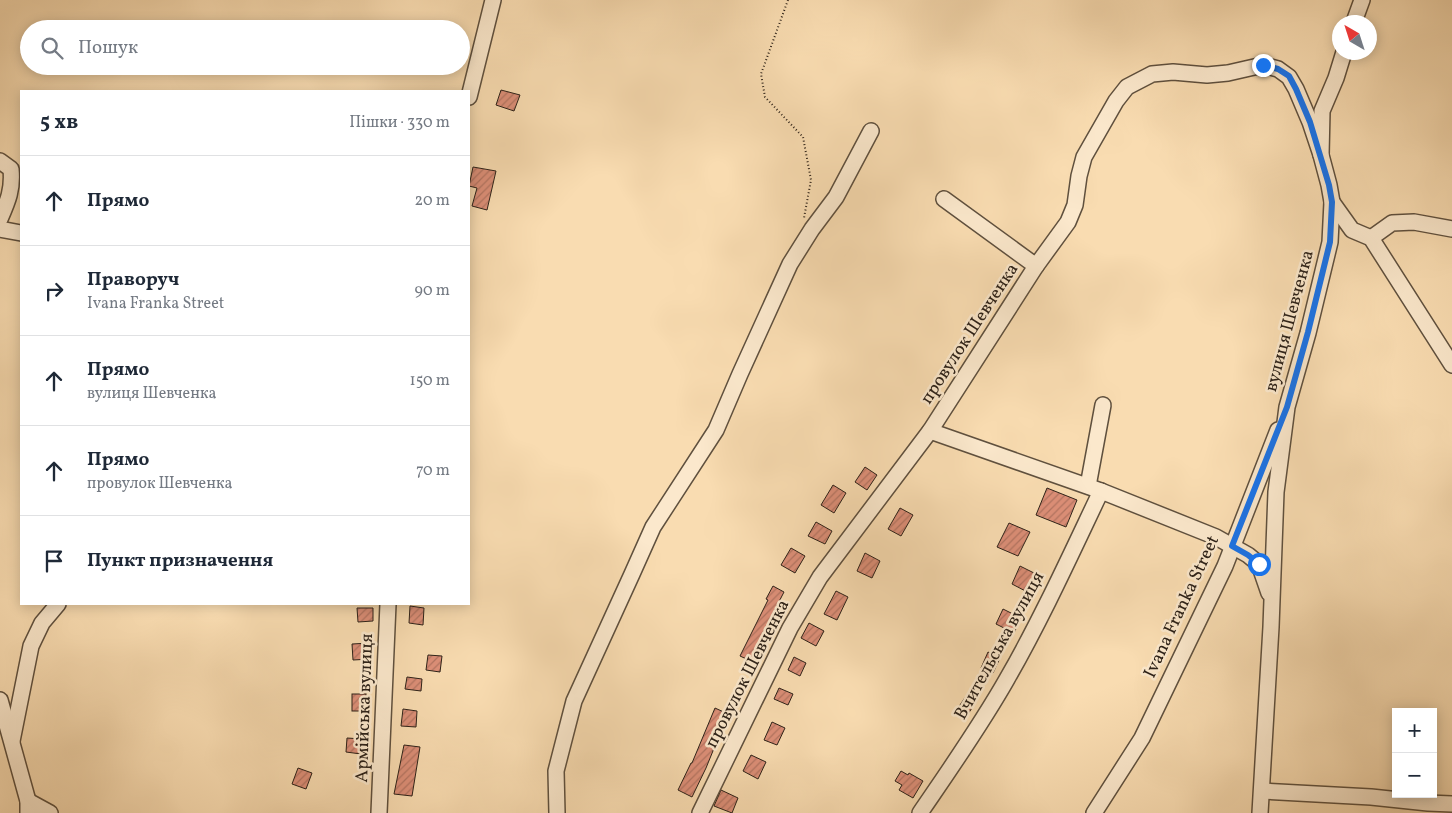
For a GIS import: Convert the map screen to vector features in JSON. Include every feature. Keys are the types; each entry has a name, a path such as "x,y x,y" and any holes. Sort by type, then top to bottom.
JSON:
{"street":[{"path":"470,93 493,0"},
{"path":"1357,15 1362,0"},
{"name":"вулиця Шевченка","path":"1260,813 1276,492 1287,407 1330,242 1332,202 1321,155 1322,111 1342,60"},
{"name":"провулок Шевченка","path":"700,813 790,628 820,577 930,431 1036,266 1068,222 1075,205 1084,157 1116,101 1127,87 1152,74 1173,72 1207,76 1263,65 1278,69 1289,76 1296,89 1321,155"},
{"path":"557,813 556,771 574,701 653,526 716,430 790,264 836,197 871,131"},
{"path":"0,160 11,169 12,184 0,219"},
{"path":"944,199 1036,266"},
{"path":"1332,202 1352,230 1371,238 1452,365"},
{"path":"1371,238 1392,223 1414,222 1452,230"},
{"path":"0,229 20,233"},
{"path":"1330,242 1338,233 1352,230"},
{"name":"Вчительська вулиця","path":"920,813 1007,680 1043,612 1095,488 1104,405"},
{"name":"Ivana Franka Street","path":"1094,813 1142,738 1225,566 1287,407"},
{"path":"930,431 1095,488 1216,537 1248,555 1259,564 1272,600"},
{"path":"12,741 31,646 42,623 57,605"},
{"name":"Армійська вулиця","path":"380,813 388,605"},
{"path":"0,700 28,807 50,813"},
{"path":"1262,791 1371,796 1428,804 1452,804"}],"path":[{"path":"788,0 761,74 765,97 803,137 811,180 803,219"}],"building":[{"path":"501,90 520,95 514,111 496,105"},
{"path":"473,167 496,171 487,210 472,206 477,188 470,186"},
{"path":"865,467 877,475 867,490 855,482"},
{"path":"833,485 846,493 834,513 821,505"},
{"path":"1047,488 1077,500 1066,527 1036,515"},
{"path":"900,508 913,515 901,536 888,529"},
{"path":"816,522 832,531 825,544 808,536"},
{"path":"1009,523 1030,532 1018,556 997,547"},
{"path":"791,548 805,556 795,573 781,565"},
{"path":"865,553 880,561 872,578 857,571"},
{"path":"1020,566 1042,577 1033,595 1012,584"},
{"path":"773,586 784,592 770,619 772,619 753,662 740,656"},
{"path":"836,591 848,597 837,620 824,614"},
{"path":"410,606 424,608 423,625 409,623"},
{"path":"357,608 373,608 373,621 358,622"},
{"path":"1003,609 1021,618 1014,633 996,624"},
{"path":"809,623 824,631 816,646 801,638"},
{"path":"370,643 371,659 353,660 352,644"},
{"path":"988,652 1000,658 993,673 981,668"},
{"path":"428,655 442,656 440,672 426,670"},
{"path":"794,657 806,663 800,676 788,670"},
{"path":"407,677 422,679 421,691 405,689"},
{"path":"779,688 793,694 788,705 774,699"},
{"path":"352,694 366,694 366,711 352,711"},
{"path":"966,696 976,702 968,714 958,708"},
{"path":"715,708 728,714 692,797 678,790 692,763"},
{"path":"403,709 417,711 416,727 401,726"},
{"path":"772,722 785,728 777,745 764,740"},
{"path":"347,738 362,739 361,754 346,752"},
{"path":"404,745 420,747 412,796 394,794"},
{"path":"751,755 766,762 758,779 743,771"},
{"path":"298,768 312,773 306,789 292,784"},
{"path":"901,771 923,781 913,798 899,790 902,785 895,781"},
{"path":"721,790 738,798 732,813 714,806"}],"route":[{"path":"1259,564 1232,546 1287,407 1330,242 1332,202 1321,155 1296,89 1289,76 1278,69 1263,65"}]}
